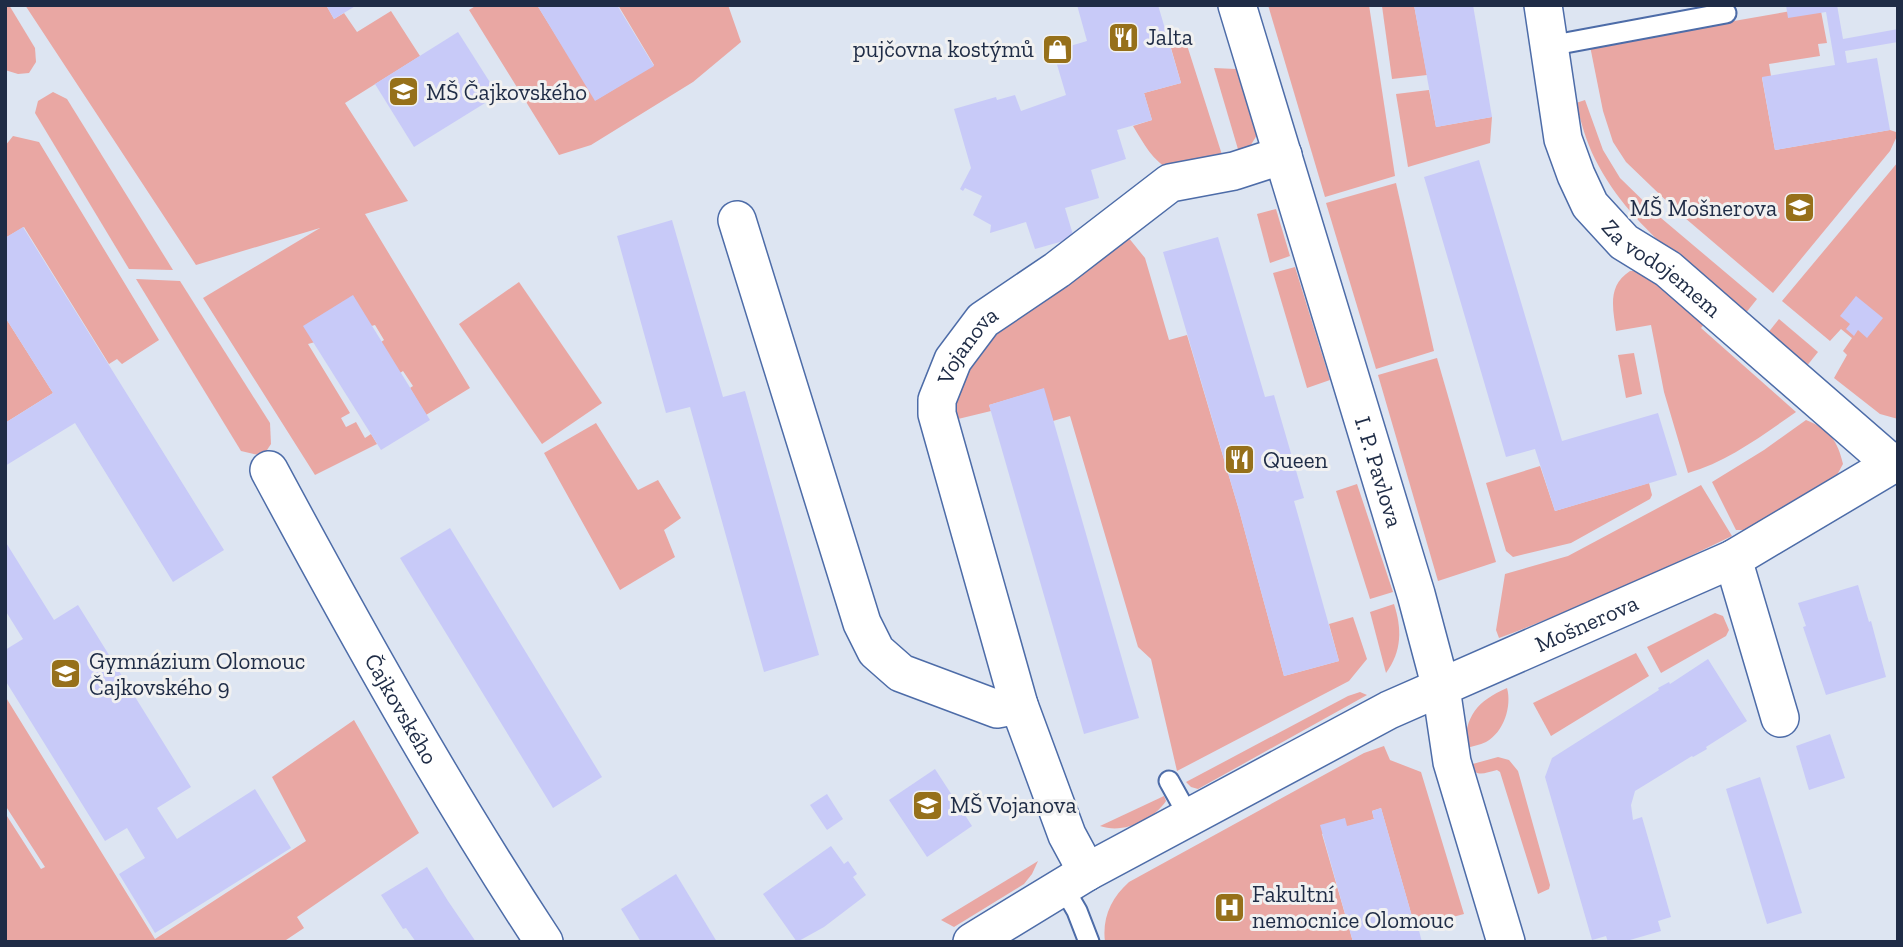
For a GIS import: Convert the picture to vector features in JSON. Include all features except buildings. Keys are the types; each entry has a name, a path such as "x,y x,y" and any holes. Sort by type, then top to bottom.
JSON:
{"street":[{"name":"I. P. Pavlova","path":"1237,5 1408,567 1441,688 1452,762 1506,942"},
{"name":"Za vodojemem","path":"1543,5 1563,139 1590,205 1624,242 1668,269 1895,463"},
{"name":"Vojanova","path":"1075,879 1068,835 1019,705 937,414 937,400 953,360 983,320 1057,270 1170,183 1234,171 1283,155"},
{"path":"737,220 862,623 876,651 901,673 931,686 997,709 1019,705"},
{"name":"Mošnerova","path":"1441,688 1733,559 1895,463"},
{"name":"Čajkovského","path":"269,470 338,598 486,853 544,942"},
{"path":"1733,559 1780,718"},
{"path":"972,942 1075,879 1189,817 1389,710 1441,688"}],"lane":[{"path":"1549,46 1726,13"},
{"path":"1169,781 1189,817"},
{"path":"1075,879 1077,911 1089,942"}],"shaded area":[{"path":"5,5 9,5 35,48 36,62 29,73 18,74 5,70"},
{"path":"25,5 326,5 334,19 344,13 357,32 391,11 420,56 345,103 408,201 365,214 470,388 426,415 410,388 413,386 403,371 400,373 381,342 384,340 375,325 308,344 350,413 341,418 346,427 356,422 365,438 371,434 377,444 315,475 203,298 320,228 196,265"},
{"path":"477,5 537,5 596,100 654,65 618,5 728,5 741,42 693,82 591,145 559,155 469,10"},
{"path":"1268,5 1369,5 1395,176 1325,197"},
{"path":"1414,5 1427,75 1392,79 1382,6"},
{"path":"1820,6 1827,43 1818,44 1820,56 1769,64 1771,76 1762,78 1775,150 1890,130 1896,132 1897,136 1890,151 1773,293 1678,212 1626,162 1613,142 1603,111 1590,46"},
{"path":"1186,42 1224,161 1171,171 1154,157 1133,126 1152,120 1144,93 1181,83 1171,48"},
{"path":"1214,68 1236,69 1257,135 1240,156"},
{"path":"1429,90 1436,127 1492,117 1490,143 1408,167 1396,94"},
{"path":"53,92 67,99 173,270 129,269 35,113 38,101"},
{"path":"1585,100 1603,150 1620,178 1661,218 1757,299 1745,314 1662,244 1625,205 1609,183 1589,145 1576,103"},
{"path":"13,136 39,142 159,340 122,364 117,359 109,364 24,227 5,238 5,146"},
{"path":"1898,162 1898,419 1880,414 1834,378 1847,355 1843,351 1852,338 1841,329 1830,341 1782,301"},
{"path":"1396,183 1434,351 1376,369 1326,203"},
{"path":"1276,209 1290,256 1270,263 1257,214"},
{"path":"1128,237 1145,258 1169,340 1187,335 1239,510 1284,676 1339,661 1329,624 1353,617 1367,659 1349,681 1177,771 1151,659 1138,647 1070,416 1053,421 1043,389 989,405 991,411 958,419 952,400 974,347"},
{"path":"1295,267 1330,380 1307,388 1273,273"},
{"path":"1630,271 1640,271 1706,322 1701,328 1796,412 1731,455 1688,473 1664,392 1651,325 1616,331 1613,298 1618,283"},
{"path":"136,279 180,281 270,423 271,444 263,456 241,451"},
{"path":"519,282 602,403 542,444 459,324"},
{"path":"5,317 53,393 5,423"},
{"path":"1779,319 1818,352 1806,367 1767,334"},
{"path":"1634,353 1642,394 1626,398 1618,355"},
{"path":"1437,358 1496,562 1438,581 1378,375"},
{"path":"1806,420 1821,427 1835,442 1843,464 1837,475 1744,530 1736,530 1712,482"},
{"path":"596,423 638,490 658,480 681,518 664,530 675,557 620,590 544,453"},
{"path":"1540,466 1555,511 1649,483 1652,495 1650,499 1571,543 1513,557 1506,551 1486,483"},
{"path":"1357,484 1393,592 1370,599 1336,491"},
{"path":"1701,485 1732,536 1617,590 1499,638 1496,630 1505,574 1568,556"},
{"path":"1394,604 1399,640 1395,656 1386,673 1370,612"},
{"path":"1715,613 1723,616 1729,630 1726,636 1661,673 1647,647"},
{"path":"1636,653 1649,676 1551,736 1533,703"},
{"path":"1507,688 1507,710 1498,732 1486,742 1465,749 1467,727 1475,711 1488,698"},
{"path":"1360,692 1367,695 1198,789 1186,782 1348,696"},
{"path":"5,696 155,939 306,841 272,777 354,720 419,833 297,917 304,928 283,942 5,942 5,813 41,869 45,867 5,805"},
{"path":"1384,746 1390,760 1421,772 1464,914 1415,927 1381,808 1372,811 1374,819 1322,834 1353,942 1105,942 1109,909 1129,882 1364,753"},
{"path":"1498,757 1509,760 1518,771 1550,885 1549,889 1538,894 1500,772 1497,770 1478,773 1469,765"},
{"path":"1164,796 1166,801 1145,820 1127,827 1100,826"},
{"path":"1038,861 1024,884 954,927 941,920"}],"place":[{"name":"Jalta","path":"1123,37"},
{"name":"pujčovna kostýmů","path":"1057,49"},
{"name":"MŠ Čajkovského","path":"403,92"},
{"name":"MŠ Mošnerova","path":"1800,208"},
{"name":"Queen","path":"1240,460"},
{"name":"Gymnázium Olomouc Čajkovského 9","path":"66,674"},
{"name":"MŠ Vojanova","path":"927,805"},
{"name":"Fakultní nemocnice Olomouc","path":"1229,907"}]}
